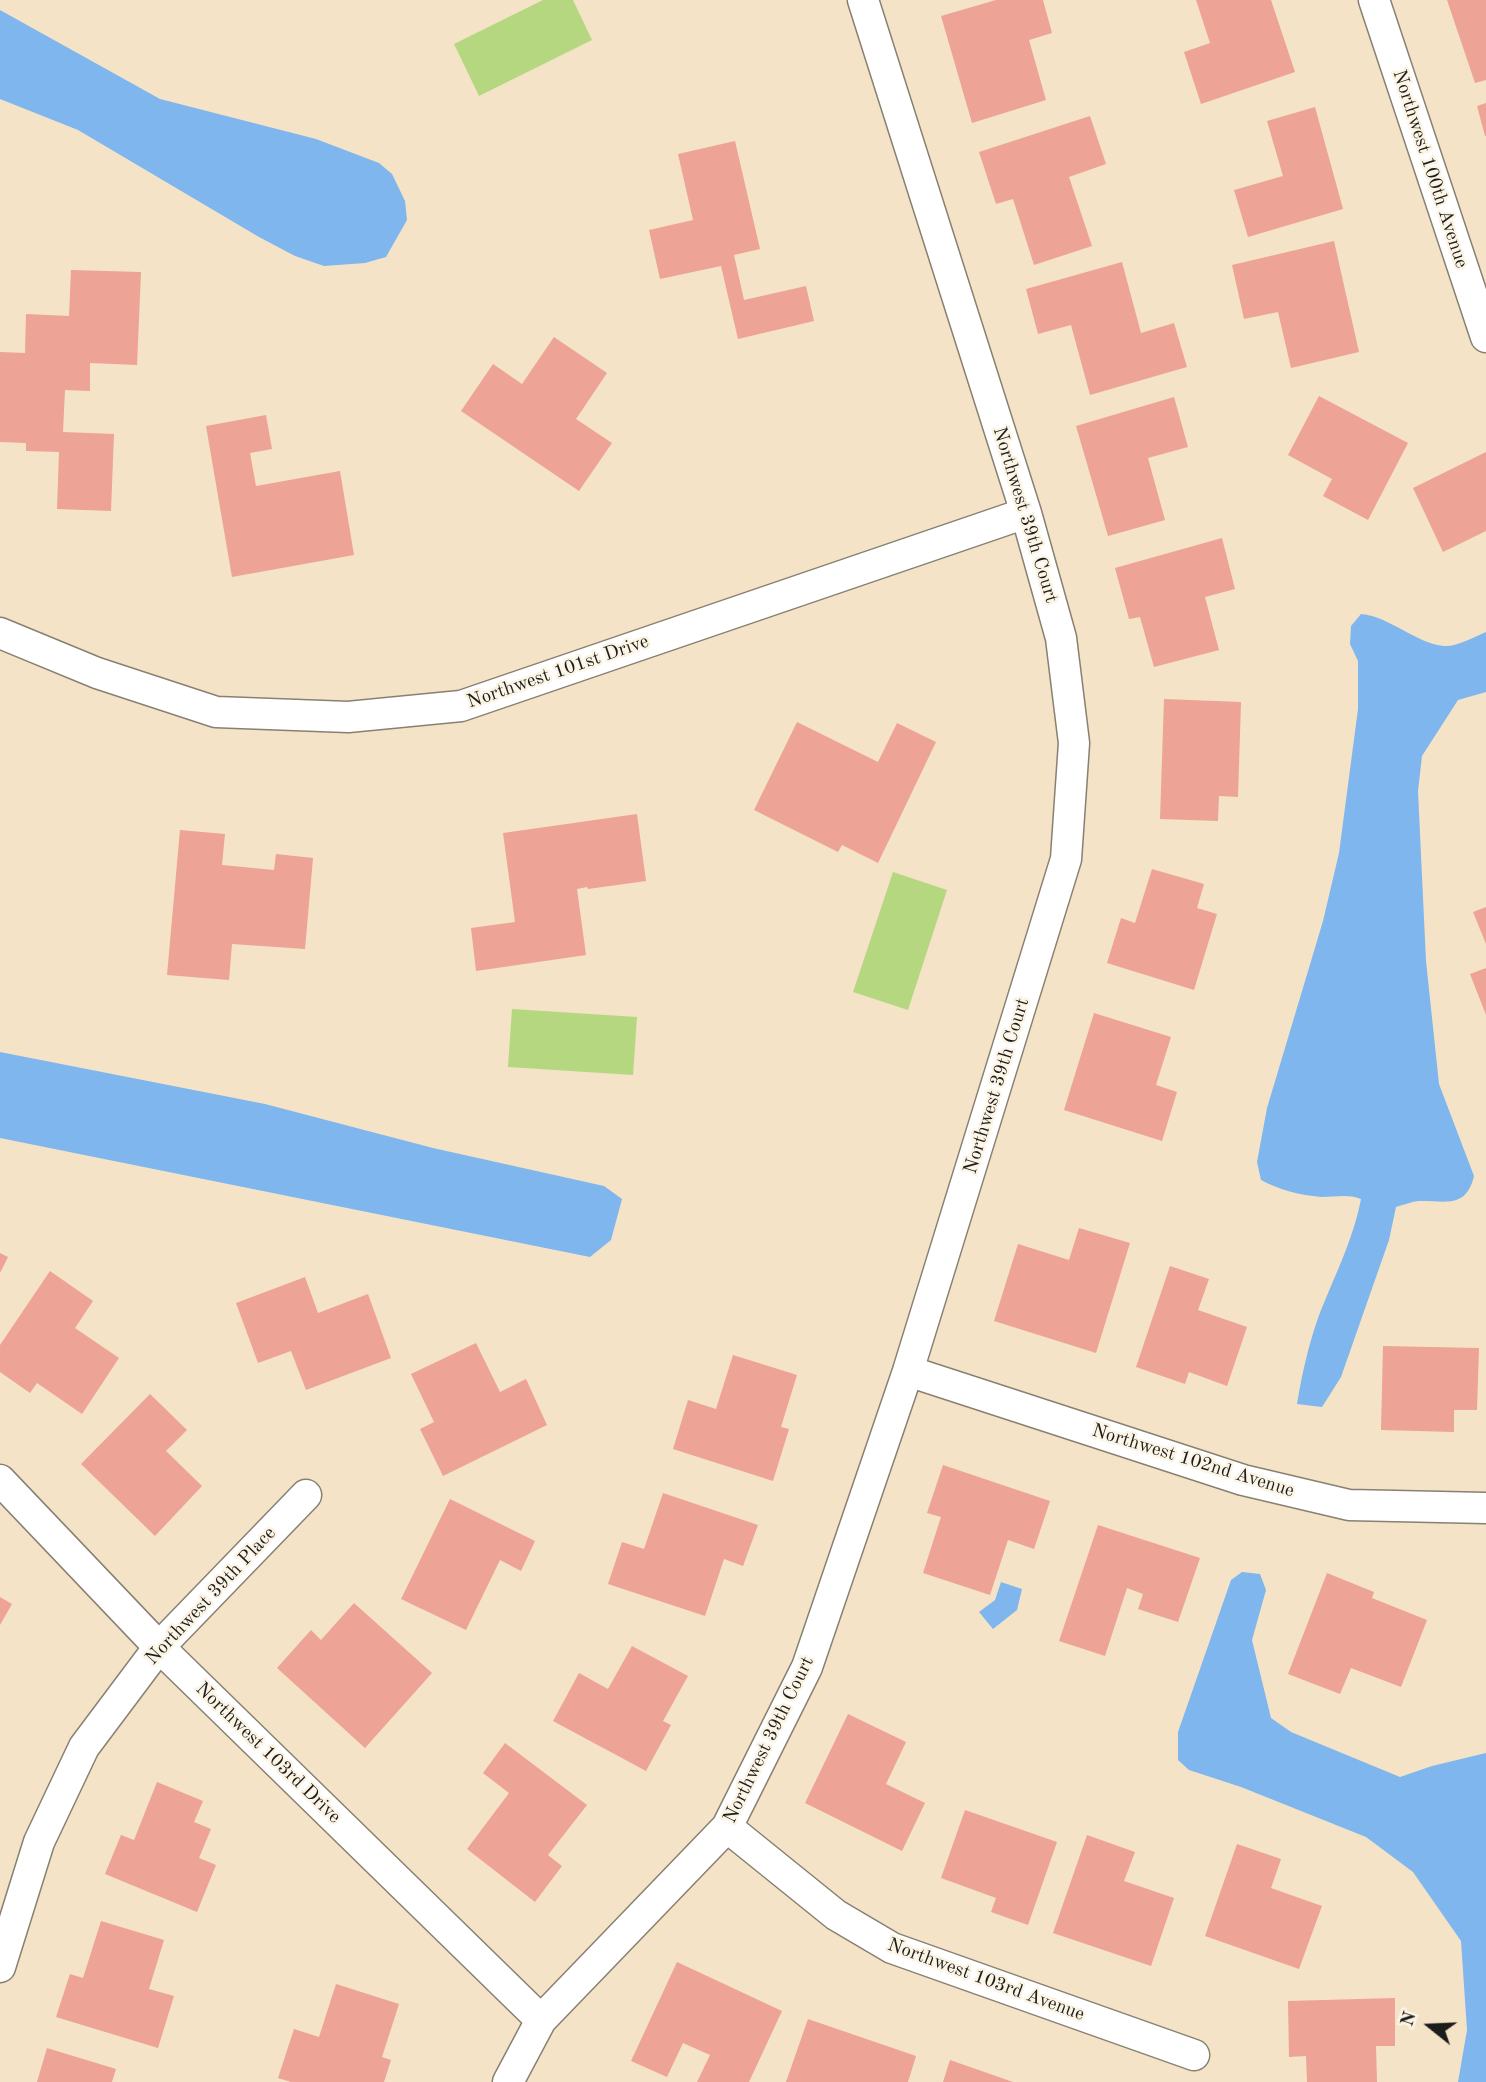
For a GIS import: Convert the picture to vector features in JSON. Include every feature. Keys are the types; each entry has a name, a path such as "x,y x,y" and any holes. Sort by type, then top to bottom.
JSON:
{"street":[{"name":"Northwest 39th Court","path":"508,2082 541,2020 727,1828 807,1667 908,1371 1066,859 1074,743 1061,638 1026,513 863,0"},
{"name":"Northwest 100th Avenue","path":"1374,0 1486,337"},
{"name":"Northwest 101st Drive","path":"0,633 97,673 216,712 348,717 461,706 1026,513"},
{"name":"Northwest 102nd Avenue","path":"908,1371 1243,1480 1349,1505 1486,1507"},
{"name":"Northwest 103rd Drive","path":"0,1480 159,1647 541,2020"},
{"name":"Northwest 39th Place","path":"0,1967 39,1842 84,1747 159,1647 306,1495"},
{"name":"Northwest 103rd Avenue","path":"727,1828 836,1915 892,1948 1194,2055"}],"green space":[{"path":"543,0 573,0 592,40 479,96 454,44"},
{"path":"893,872 947,890 908,1010 853,992"},
{"path":"512,1009 637,1017 633,1075 508,1067"}],"water":[{"path":"0,10 160,99 316,139 379,163 392,174 405,201 407,220 386,257 365,263 324,266 295,256 78,130 0,99"},
{"path":"1361,614 1383,620 1423,640 1444,646 1460,643 1486,632 1486,692 1458,700 1422,756 1418,791 1426,961 1439,1084 1474,1176 1466,1194 1460,1199 1445,1202 1418,1201 1396,1207 1389,1240 1341,1377 1322,1407 1297,1404 1299,1393 1314,1329 1348,1245 1361,1199 1313,1196 1282,1189 1261,1180 1257,1162 1267,1108 1323,921 1339,853 1358,709 1358,661 1350,644 1351,626"},
{"path":"0,1052 265,1104 433,1148 604,1186 622,1199 611,1240 590,1257 0,1138"},
{"path":"1242,1572 1260,1574 1266,1590 1252,1640 1271,1718 1291,1732 1400,1777 1486,1753 1486,2082 1458,2082 1467,2030 1461,1941 1413,1872 1366,1837 1241,1787 1189,1770 1178,1760 1178,1732 1231,1580"},
{"path":"1001,1582 1022,1589 1017,1610 993,1629 979,1612 995,1600"}],"building":[{"path":"996,0 1043,0 1052,33 1029,40 1046,100 972,123 941,16"},
{"path":"1196,0 1271,0 1295,72 1201,104 1184,52 1210,43"},
{"path":"1447,0 1486,0 1486,80 1475,83"},
{"path":"1486,103 1486,136 1485,136 1477,106"},
{"path":"1315,107 1343,209 1248,237 1234,190 1283,176 1267,121"},
{"path":"1090,116 1106,164 1069,177 1092,246 1034,265 1013,199 996,204 979,152"},
{"path":"735,141 760,249 734,255 744,300 806,286 814,321 738,339 721,266 660,279 649,230 693,220 678,154"},
{"path":"1334,241 1359,352 1291,368 1278,312 1244,319 1232,265"},
{"path":"1122,262 1141,333 1174,323 1187,367 1090,395 1071,325 1038,334 1026,289"},
{"path":"71,270 141,272 137,365 90,363 90,391 65,390 63,432 114,434 111,511 57,509 59,452 26,451 26,443 0,442 0,352 25,353 26,314 69,316"},
{"path":"554,337 607,373 576,419 612,443 579,491 461,411 493,364 522,384"},
{"path":"1319,396 1408,443 1368,520 1323,496 1332,479 1288,455"},
{"path":"1174,397 1188,447 1148,458 1165,520 1108,536 1076,426"},
{"path":"266,415 272,449 250,453 256,486 340,471 354,555 232,577 206,426"},
{"path":"1486,452 1486,531 1443,552 1413,488"},
{"path":"1222,538 1235,589 1205,597 1219,650 1154,667 1140,617 1129,619 1115,568"},
{"path":"1164,699 1241,702 1238,797 1219,796 1218,821 1160,819"},
{"path":"797,722 878,762 897,723 936,742 878,863 842,845 838,852 754,810"},
{"path":"637,814 646,881 577,889 586,955 476,971 471,928 515,922 503,833"},
{"path":"180,830 225,834 222,865 274,870 276,854 313,858 305,949 232,944 229,980 167,975"},
{"path":"1152,869 1204,884 1197,908 1217,914 1194,990 1107,963 1121,918 1135,923"},
{"path":"1486,907 1486,944 1473,912"},
{"path":"1486,968 1486,1015 1470,974"},
{"path":"1094,1013 1171,1037 1156,1085 1177,1092 1162,1141 1064,1110"},
{"path":"1079,1228 1130,1243 1096,1353 994,1321 1018,1244 1069,1260"},
{"path":"0,1253 8,1257 0,1273"},
{"path":"1170,1266 1209,1279 1198,1310 1247,1327 1227,1386 1189,1372 1185,1384 1136,1367"},
{"path":"50,1271 93,1301 75,1328 119,1358 82,1414 37,1383 30,1393 0,1372 0,1345"},
{"path":"305,1277 318,1313 368,1294 391,1358 306,1390 291,1351 258,1363 236,1303"},
{"path":"476,1343 500,1392 526,1379 547,1425 443,1476 420,1429 434,1422 411,1374"},
{"path":"1383,1346 1479,1348 1477,1410 1454,1410 1454,1432 1381,1430"},
{"path":"733,1355 797,1375 781,1427 789,1429 773,1481 673,1449 688,1400 716,1409"},
{"path":"150,1394 187,1430 166,1451 202,1486 155,1536 81,1464"},
{"path":"943,1465 1050,1501 1034,1549 1008,1540 990,1595 923,1573 941,1517 927,1513"},
{"path":"663,1493 758,1525 743,1566 724,1559 705,1616 608,1584 622,1542 644,1549"},
{"path":"450,1499 535,1541 521,1571 500,1560 466,1630 401,1599"},
{"path":"1098,1525 1200,1558 1178,1622 1138,1609 1143,1594 1127,1588 1105,1656 1059,1641"},
{"path":"1327,1573 1374,1592 1372,1598 1427,1620 1401,1687 1351,1668 1340,1694 1288,1674"},
{"path":"0,1597 12,1604 0,1625"},
{"path":"354,1603 432,1673 365,1748 277,1668 311,1630 321,1640"},
{"path":"632,1646 688,1676 663,1721 671,1725 646,1771 553,1721 579,1673 608,1689"},
{"path":"848,1714 906,1742 886,1784 925,1803 902,1851 805,1803"},
{"path":"505,1743 587,1805 548,1855 562,1866 535,1902 467,1849 509,1793 483,1773"},
{"path":"157,1782 203,1801 194,1822 211,1829 199,1858 216,1865 197,1912 105,1874 121,1835 134,1840"},
{"path":"965,1810 1057,1842 1028,1925 991,1912 996,1898 941,1878"},
{"path":"1087,1835 1135,1852 1124,1881 1174,1898 1151,1966 1053,1933"},
{"path":"1237,1844 1281,1859 1271,1888 1322,1906 1299,1969 1205,1936"},
{"path":"101,1921 164,1940 149,1989 174,1996 158,2048 56,2017 70,1974 83,1978"},
{"path":"677,1962 782,2011 749,2082 697,2082 710,2055 683,2043 667,2077 631,2061"},
{"path":"336,1984 399,2004 382,2057 391,2060 384,2082 291,2082 278,2078 294,2029 319,2037"},
{"path":"1395,1998 1395,2046 1376,2046 1377,2082 1307,2082 1306,2056 1289,2057 1288,2001"},
{"path":"808,2019 916,2056 908,2082 786,2082"},
{"path":"47,2048 116,2069 112,2082 37,2082"},
{"path":"950,2060 1013,2082 943,2082"}]}
